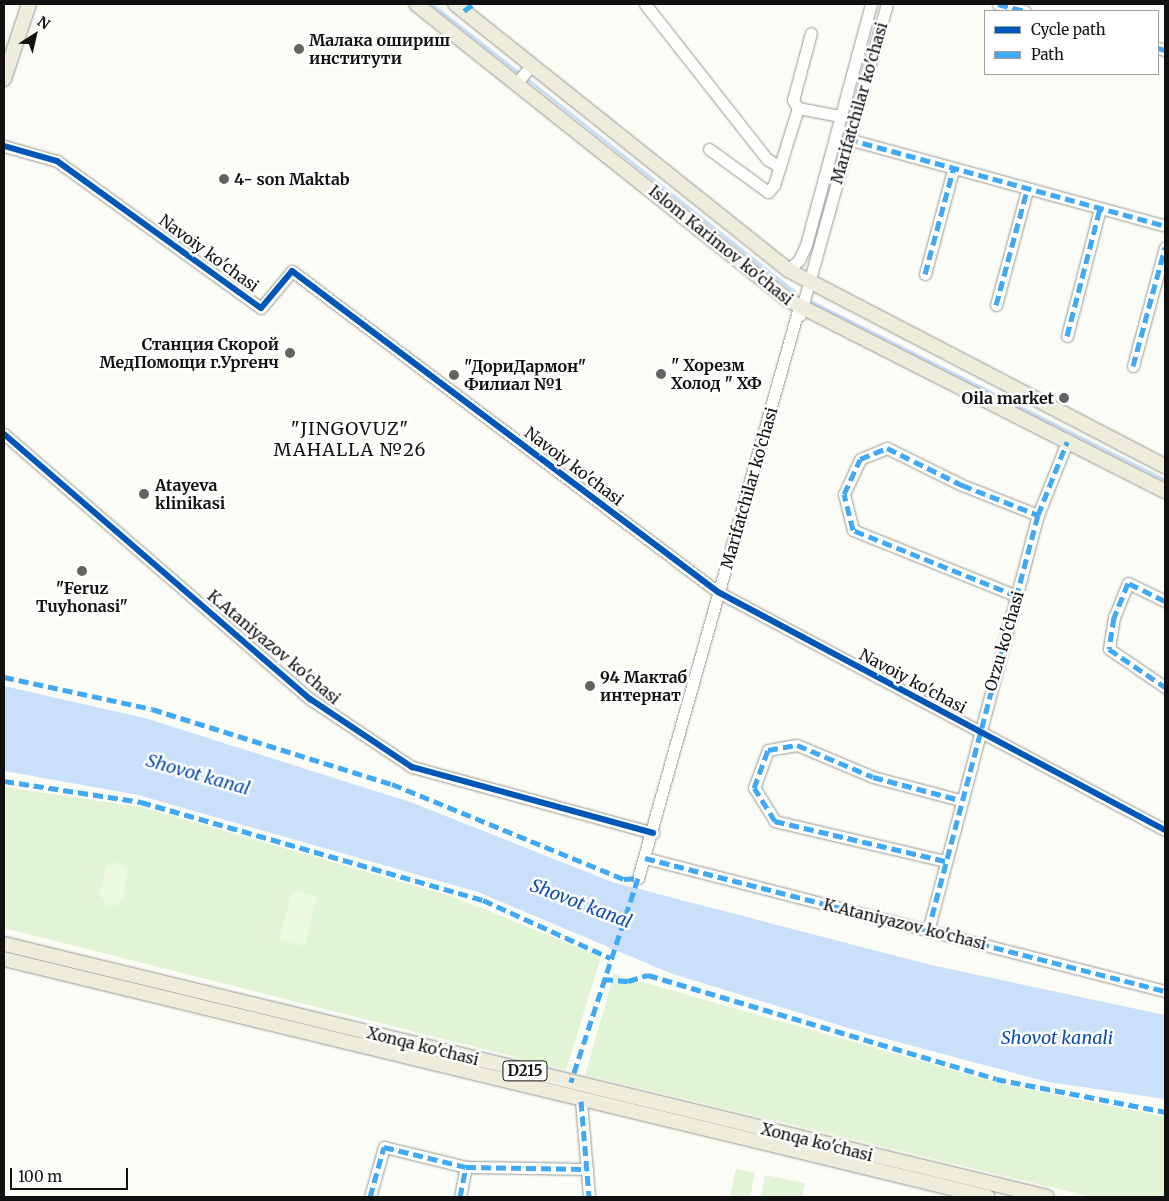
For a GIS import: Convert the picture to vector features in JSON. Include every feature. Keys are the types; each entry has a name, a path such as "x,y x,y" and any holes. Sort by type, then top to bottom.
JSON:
{"main road":[{"path":"4,79 29,4"},
{"name":"Islom Karimov ko'chasi","path":"416,4 801,311 1165,491"},
{"name":"Islom Karimov ko'chasi","path":"464,6 531,65 788,270 1165,466"},
{"name":"Xonqa ko'chasi","path":"4,944 948,1180 988,1197"},
{"name":"Xonqa ko'chasi","path":"4,959 581,1101 948,1180 1047,1197"}],"street":[{"path":"645,4 767,159 780,167"},
{"name":"Marifatchilar ko'chasi","path":"788,270 799,260 806,245 872,4"},
{"name":"Marifatchilar ko'chasi","path":"638,878 653,833 718,592 810,283 848,139 887,4"},
{"path":"998,4 1021,10"},
{"path":"709,149 768,192 780,167 798,108 794,100 810,33"},
{"path":"517,83 531,65"},
{"path":"798,108 840,116"},
{"path":"848,139 953,170 1165,226"},
{"name":"Navoiy ko'chasi","path":"4,146 57,160 261,308 292,271 718,592 1165,830"},
{"path":"925,274 953,170"},
{"path":"996,305 1027,190"},
{"path":"1067,336 1100,208"},
{"path":"1133,366 1165,247"},
{"name":"K.Ataniyazov ko'chasi","path":"4,434 310,699 412,767 653,833"},
{"name":"Orzu ko'chasi","path":"928,931 978,731 1038,515 1067,442"},
{"path":"1017,596 853,530 844,494 860,459 887,448 962,485 1038,515"},
{"path":"1165,601 1128,584 1114,618 1109,649 1165,687"},
{"path":"945,861 775,821 754,788 768,750 797,745 874,777 960,800"},
{"name":"K.Ataniyazov ko'chasi","path":"645,858 1165,991"},
{"path":"581,1101 589,1197"},
{"path":"370,1197 384,1147 466,1167 587,1169"},
{"path":"460,1197 466,1167"}],"green space":[{"path":"4,787 141,807 454,897 601,957 566,1070 4,928"},
{"path":"118,862 128,869 123,898 117,905 107,906 99,893 107,866"},
{"path":"292,890 317,897 305,946 279,940"},
{"path":"614,974 1002,1084 1165,1117 1165,1197 1092,1197 585,1075"},
{"path":"736,1169 755,1173 750,1197 730,1196"},
{"path":"765,1175 805,1183 802,1197 761,1197"}],"water":[{"name":"Shovot kanali","path":"4,686 145,718 413,803 612,882 931,965 1165,1015 1165,1099 1048,1082 868,1034 670,973 478,892 138,795 4,771"}],"waterway":[{"path":"432,4 521,74"},
{"path":"525,77 794,291"},
{"path":"811,301 1165,480"}],"marked path":[{"path":"464,11 473,4"},
{"path":"998,4 1021,10"},
{"path":"1159,48 1165,50"},
{"path":"848,139 1165,226"},
{"path":"925,274 953,170"},
{"path":"996,305 1027,190"},
{"path":"1067,336 1100,208"},
{"path":"1133,366 1165,247"},
{"path":"928,931 1038,515 1067,442"},
{"path":"1017,596 853,530 844,494 860,459 887,448 962,485 1038,515"},
{"path":"1165,601 1128,583 1114,617 1109,649 1165,687"},
{"path":"4,677 152,709 392,784 624,879 638,878 571,1082"},
{"path":"945,861 775,821 754,788 768,750 797,745 873,777 960,800"},
{"path":"4,781 141,802 483,900 610,958"},
{"path":"645,858 1165,991"},
{"path":"603,979 628,981 648,975 996,1079 1165,1112"},
{"path":"581,1101 589,1197"},
{"path":"370,1197 384,1147 466,1167 587,1169"},
{"path":"460,1197 466,1167"}],"cycle path":[{"path":"4,146 57,161 261,308 292,271 718,592 1165,830"},
{"path":"4,434 310,699 412,767 653,833"}],"place":[{"name":"Малака ошириш институти","path":"299,49"},
{"name":"4- son Maktab","path":"224,179"},
{"name":"Станция Скорой МедПомощи г.Ургенч","path":"290,353"},
{"name":"\" Хорезм Холод \" ХФ","path":"661,374"},
{"name":"\"ДориДармон\" Филиал №1","path":"454,375"},
{"name":"Oila market","path":"1064,398"},
{"name":"Atayeva klinikasi","path":"144,494"},
{"name":"\"Feruz Tuyhonasi\"","path":"82,571"},
{"name":"94 Мактаб интернат","path":"590,686"}],"district":[{"name":"\"JINGOVUZ\" MAHALLA №26","path":"350,440"}],"water label":[{"name":"Shovot kanal","path":"198,775"},
{"name":"Shovot kanal","path":"581,904"}]}
